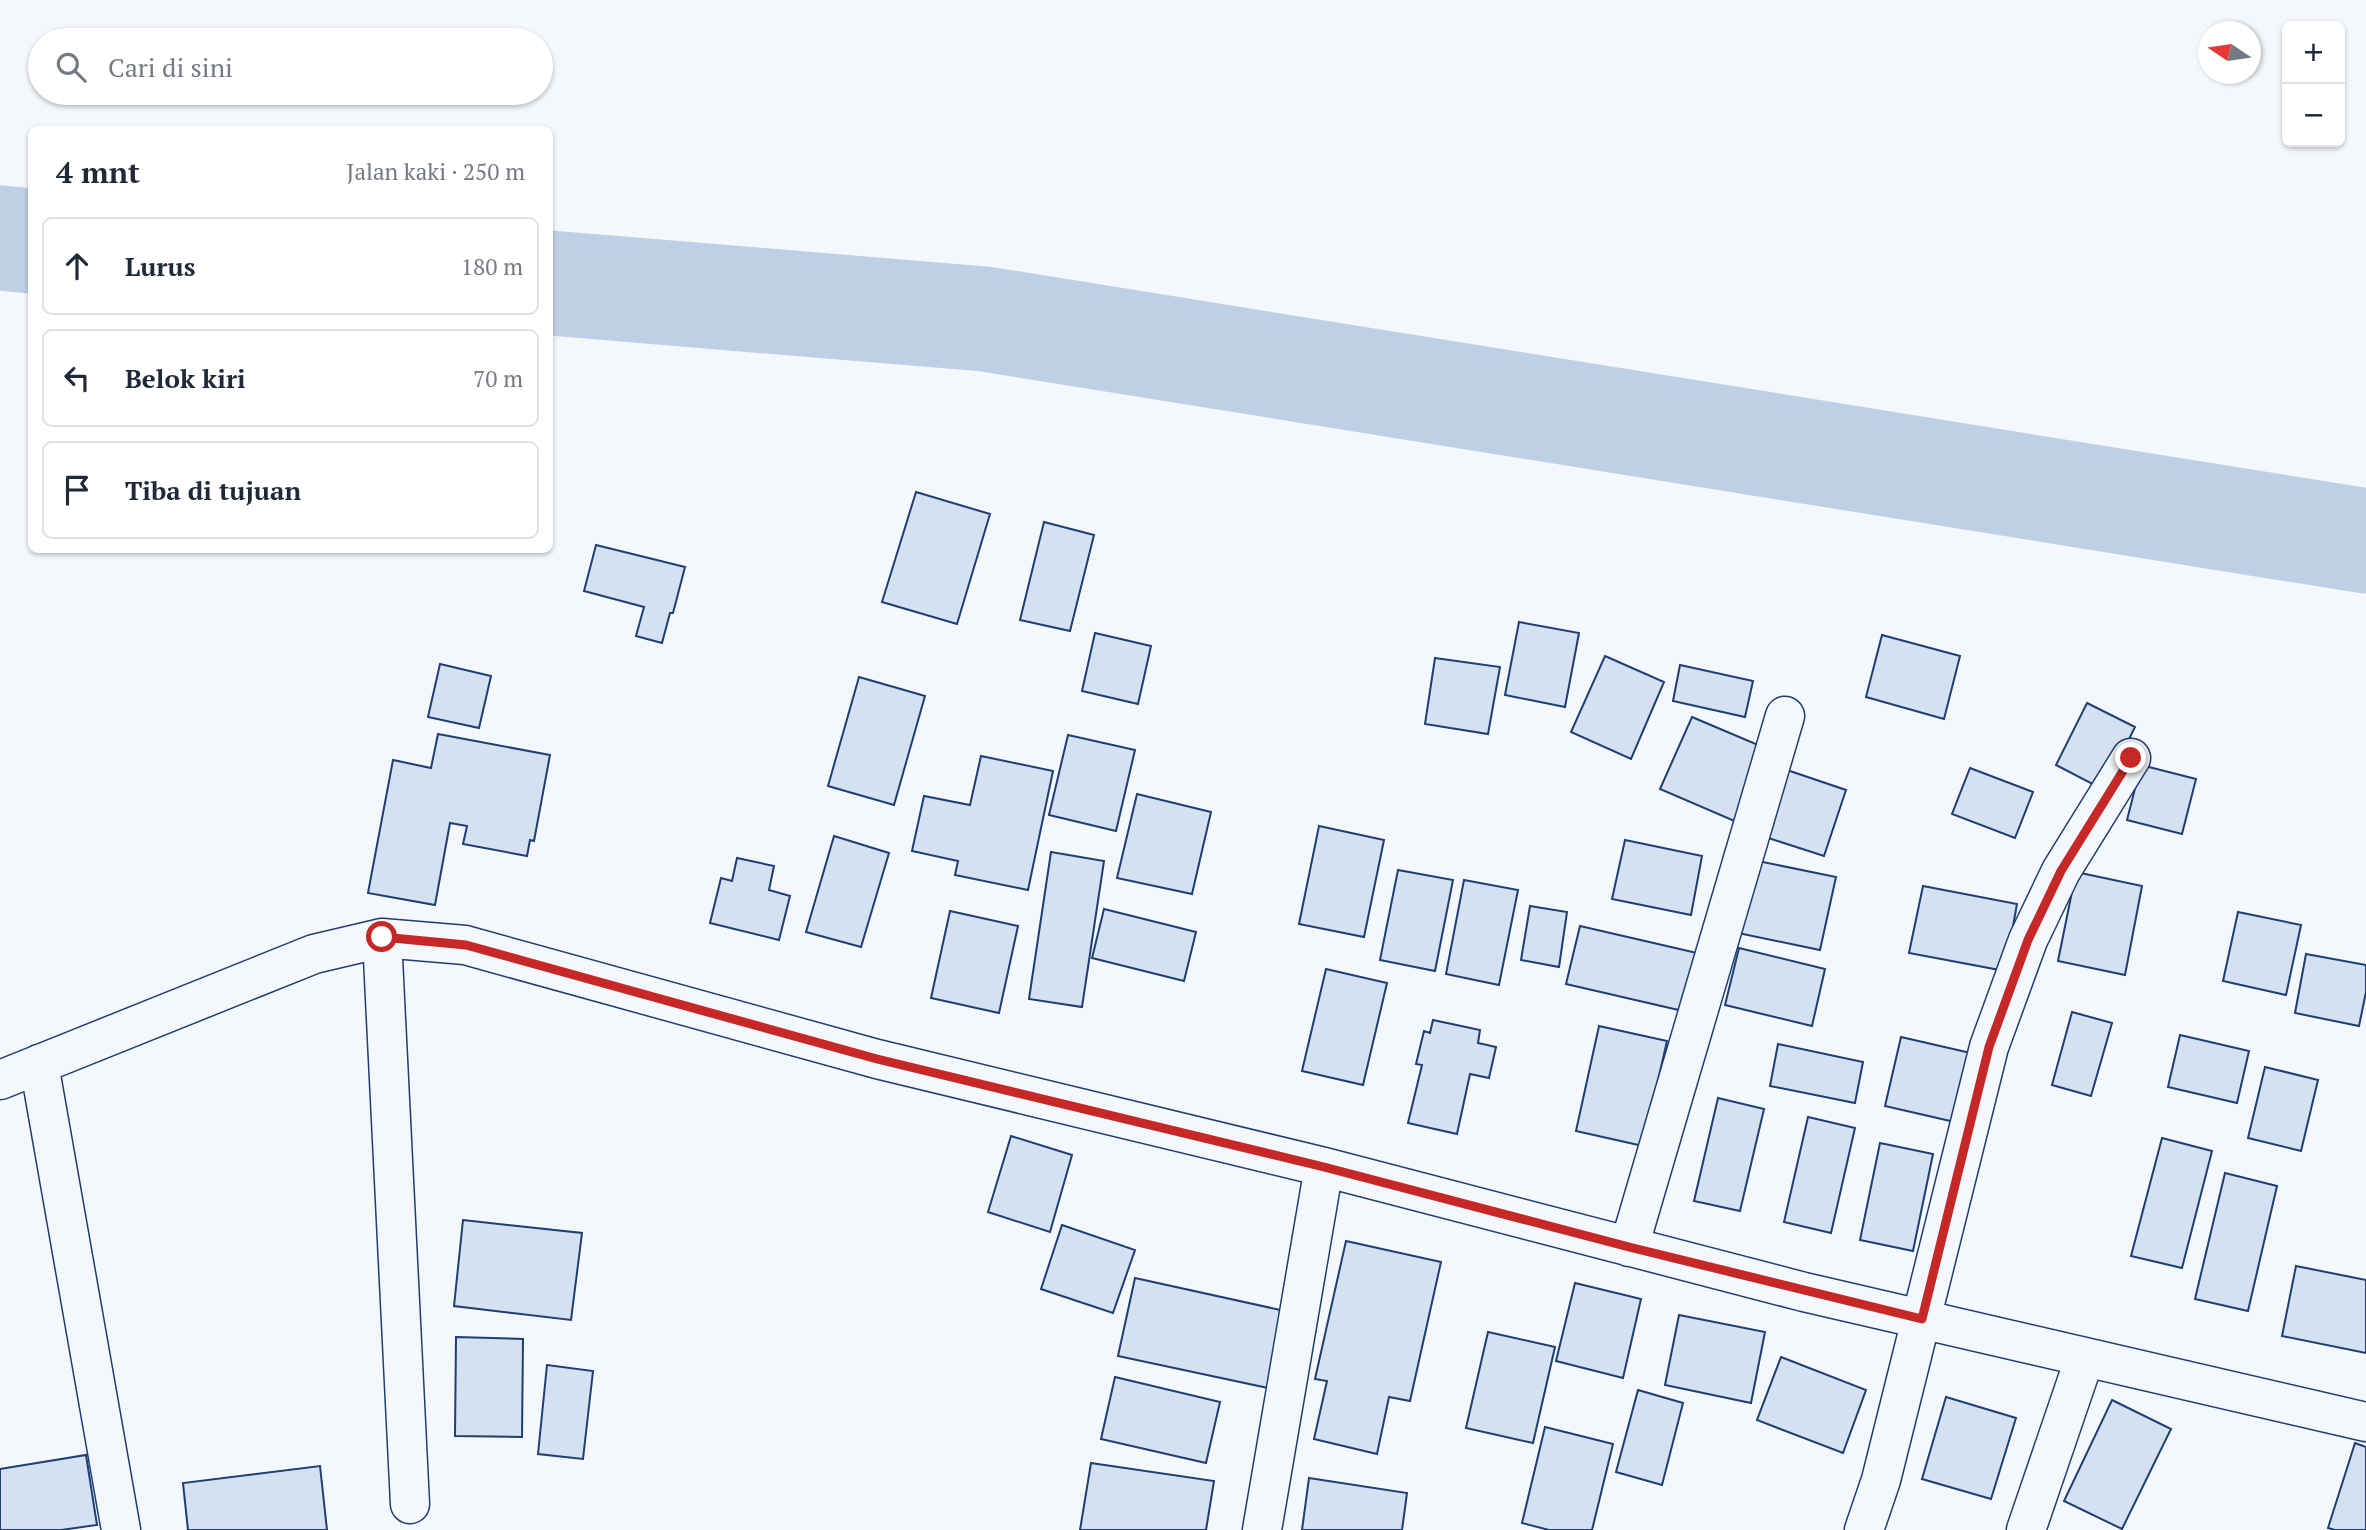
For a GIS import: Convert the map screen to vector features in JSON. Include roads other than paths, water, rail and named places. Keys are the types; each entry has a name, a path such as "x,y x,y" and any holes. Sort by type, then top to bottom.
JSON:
{"street":[{"path":"1629,1247 1785,716"},
{"path":"1864,1530 1881,1480 1989,1047 2028,940 2061,871 2131,758"},
{"path":"382,937 410,1504"},
{"path":"0,1080 314,954 382,937 466,945 877,1059 1324,1167 1629,1247 1922,1319 2366,1422"},
{"path":"39,1064 121,1530"},
{"path":"1262,1530 1324,1167"},
{"path":"2026,1530 2085,1357"}],"waterway":[{"path":"0,238 28,241"},
{"path":"553,283 985,319 2366,541"}]}
